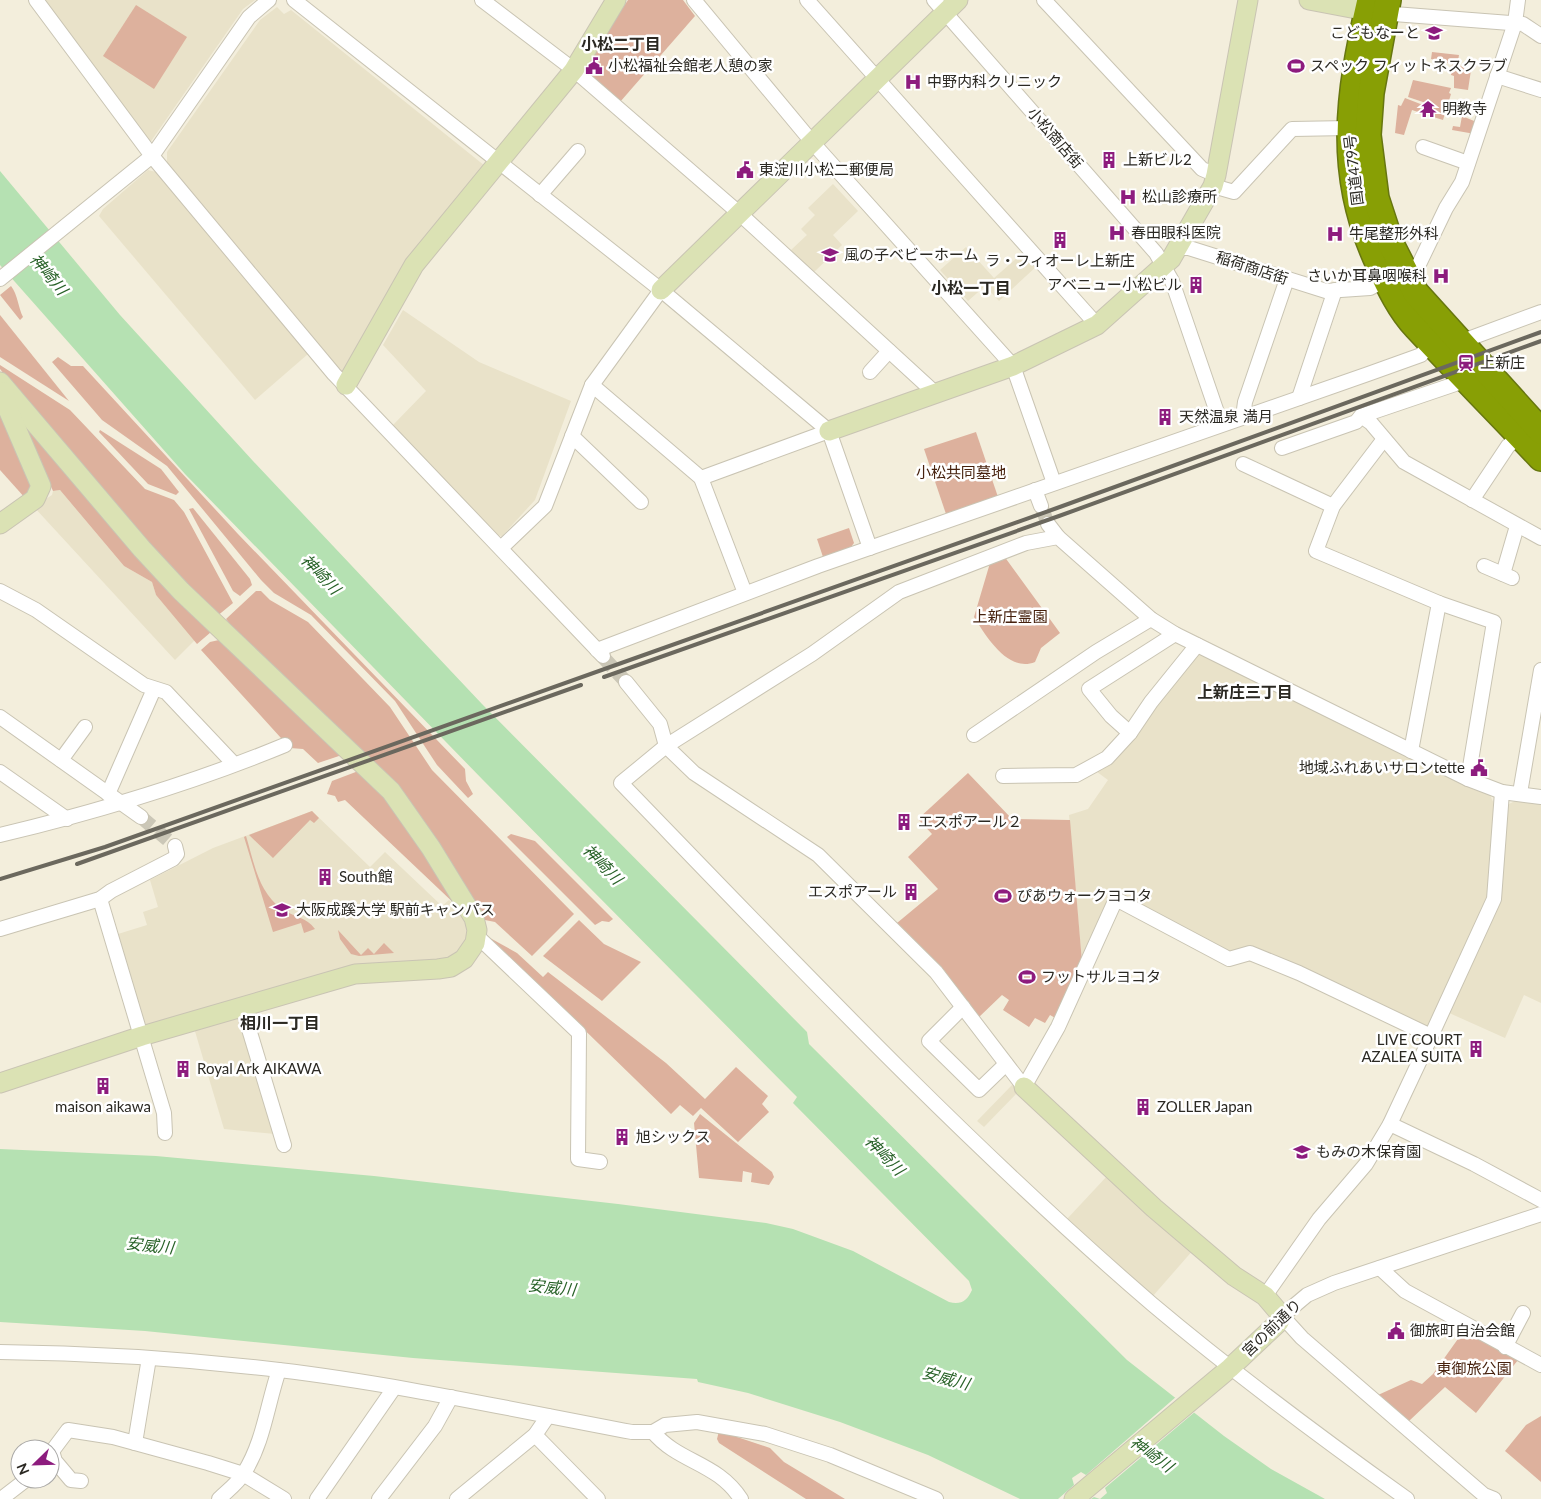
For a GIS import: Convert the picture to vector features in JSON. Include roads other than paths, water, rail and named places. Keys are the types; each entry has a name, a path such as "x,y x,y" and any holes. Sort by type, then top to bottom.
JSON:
{"highway":[{"name":"国道479号","path":"1378,6 1352,93 1349,128 1350,169 1357,206 1366,237 1386,280 1406,313 1431,343 1467,380 1530,433"},
{"name":"国道479号","path":"1378,6 1371,93 1370,156 1382,218 1391,244 1410,283 1433,314 1460,342 1530,433 1541,458"}],"street":[{"path":"36,0 152,156 232,254 346,385 600,653 745,592 1421,355 1431,343"},
{"path":"0,279 152,156 249,17 269,0"},
{"path":"294,0 662,290 829,431 870,548"},
{"path":"482,0 574,70 739,213 935,394"},
{"path":"346,385 414,265 574,70 616,0"},
{"path":"694,0 812,142 1013,366 1054,483"},
{"path":"807,0 1097,325"},
{"path":"1044,0 1202,169 1214,181 1234,192 1292,129 1349,128"},
{"path":"701,478 1013,366 1097,325 1164,266 1177,248 1214,181 1248,0"},
{"path":"1309,0 1378,6 1515,24 1527,26 1541,36"},
{"path":"1410,283 1446,208 1462,182 1515,24 1518,0"},
{"path":"501,548 545,506 592,385 662,290 877,78 946,4"},
{"name":"小松商店街","path":"946,4 1156,253 1172,281 1221,424"},
{"path":"1497,76 1541,90"},
{"path":"1423,147 1468,163"},
{"path":"540,195 578,151"},
{"name":"稲荷商店街","path":"1177,248 1189,248 1326,291 1370,288 1386,280"},
{"path":"1243,417 1245,402 1287,279"},
{"path":"1299,398 1335,290"},
{"path":"1460,342 1541,312"},
{"path":"870,372 889,351"},
{"path":"1282,448 1356,422 1361,416 1467,380"},
{"path":"0,524 35,499 41,486 7,407 1,383"},
{"path":"0,1083 142,1036 354,974 451,967 469,954 477,936 476,924 469,908 409,815 391,791 181,591 142,549 1,383"},
{"path":"592,385 701,478 745,592"},
{"path":"1361,416 1371,423 1404,462 1541,538"},
{"path":"1472,500 1508,446 1530,433"},
{"path":"572,436 641,502"},
{"path":"1384,439 1333,506 1316,551 1439,603 1494,622 1468,779"},
{"path":"1242,464 1333,506"},
{"path":"1034,490 1041,506"},
{"path":"1048,524 1058,537 1151,618 1175,634 1468,779 1502,792 1541,797"},
{"path":"1484,566 1508,576 1517,526"},
{"path":"1058,537 1026,543 899,592 812,654 666,746 621,783 832,1001 968,1136 1226,1371 1407,1499"},
{"path":"0,591 36,610 144,685 166,692 234,764"},
{"path":"1411,751 1439,603"},
{"path":"974,734 1096,652 1151,618"},
{"path":"1130,733 1111,716 1089,689 1175,634"},
{"path":"1003,776 1076,775 1107,758 1130,733 1151,702 1197,645"},
{"path":"1520,793 1541,670"},
{"path":"626,682 660,724 666,746 694,773 818,855 936,972 1024,1087 1154,1208 1234,1276 1265,1296 1302,1338 1484,1495 1494,1499"},
{"path":"108,794 154,689"},
{"path":"0,717 142,817"},
{"path":"61,760 85,727"},
{"path":"0,836 67,819 122,802 285,746"},
{"path":"0,772 67,819"},
{"path":"1265,1296 1319,1219 1366,1164 1390,1124 1494,899 1502,792"},
{"path":"0,929 100,899 111,891 173,859 177,854 175,846"},
{"path":"100,899 164,1114 165,1133"},
{"path":"1024,1087 1058,1027 1116,899 1229,959 1250,953 1299,973 1431,1036"},
{"path":"477,936 579,1033 578,1159 600,1162"},
{"path":"242,1006 284,1146"},
{"path":"963,1007 929,1041 979,1090 1006,1064"},
{"path":"1390,1124 1474,1164 1541,1200"},
{"name":"宮の前通り","path":"1074,1499 1226,1371 1282,1316 1307,1295 1380,1268 1541,1214"},
{"path":"1380,1268 1404,1290 1541,1365"},
{"path":"1505,1347 1522,1313"},
{"path":"0,1352 149,1358 279,1370 451,1397 632,1432 653,1432 665,1425 697,1422 765,1434 830,1455 913,1494 936,1499"},
{"path":"135,1443 149,1358"},
{"path":"219,1499 243,1474 263,1433 268,1419 268,1402 279,1370"},
{"path":"317,1499 394,1388"},
{"path":"378,1499 435,1426 451,1397"},
{"path":"457,1499 535,1435 548,1416"},
{"path":"60,1441 68,1430 135,1443 243,1474 284,1499"},
{"path":"653,1432 663,1444 724,1477 741,1499"},
{"path":"535,1435 598,1499"},
{"path":"60,1467 71,1480 81,1481"}],"water":[{"path":"0,171 120,315 253,461 482,704 807,1032 809,1044 1127,1360 1224,1436 1271,1469 1325,1499 1020,1499 928,1455 840,1422 748,1393 698,1382 697,1379 413,1358 145,1331 0,1322 0,1149 156,1156 374,1176 766,1223 793,1229 853,1251 949,1302 957,1303 963,1301 972,1290 969,1281 793,1103 797,1097 483,780 185,474 0,265"}],"tunnel":[{"path":"1041,506 1048,524"},
{"path":"603,657 626,682"},
{"path":"141,817 175,846"}],"railway":[{"path":"0,879 105,847 1057,508 1541,332"},
{"path":"604,677 1059,516 1541,341"},
{"path":"77,864 581,685"}],"place":[{"name":"こどもなーと","path":"1434,33"},
{"name":"小松福祉会館老人憩の家","path":"594,66"},
{"name":"スペック フィットネスクラブ","path":"1296,66"},
{"name":"中野内科クリニック","path":"913,82"},
{"name":"明教寺","path":"1428,109"},
{"name":"上新ビル2","path":"1109,160"},
{"name":"東淀川小松二郵便局","path":"745,170"},
{"name":"松山診療所","path":"1128,197"},
{"name":"春田眼科医院","path":"1117,233"},
{"name":"牛尾整形外科","path":"1335,234"},
{"name":"ラ・フィオーレ上新庄","path":"1060,240"},
{"name":"風の子ベビーホーム","path":"830,255"},
{"name":"さいか耳鼻咽喉科","path":"1441,276"},
{"name":"アベニュー小松ビル","path":"1196,285"},
{"name":"上新庄","path":"1466,363"},
{"name":"天然温泉 満月","path":"1165,417"},
{"name":"地域ふれあいサロンtette","path":"1479,768"},
{"name":"エスポアール２","path":"904,822"},
{"name":"South館","path":"325,877"},
{"name":"エスポアール","path":"911,892"},
{"name":"ぴあウォークヨコタ","path":"1003,896"},
{"name":"大阪成蹊大学 駅前キャンパス","path":"282,910"},
{"name":"フットサルヨコタ","path":"1027,977"},
{"name":"LIVE COURT AZALEA SUITA","path":"1476,1049"},
{"name":"Royal Ark AIKAWA","path":"183,1069"},
{"name":"maison aikawa","path":"103,1086"},
{"name":"ZOLLER Japan","path":"1143,1107"},
{"name":"旭シックス","path":"622,1137"},
{"name":"もみの木保育園","path":"1302,1152"},
{"name":"御旅町自治会館","path":"1396,1331"}],"district":[{"name":"小松二丁目","path":"621,44"},
{"name":"小松一丁目","path":"971,288"},
{"name":"上新庄三丁目","path":"1245,692"},
{"name":"相川一丁目","path":"280,1023"}],"water label":[{"name":"神崎川","path":"49,274"},
{"name":"神崎川","path":"321,574"},
{"name":"神崎川","path":"603,864"},
{"name":"神崎川","path":"885,1155"},
{"name":"安威川","path":"150,1245"},
{"name":"安威川","path":"552,1287"},
{"name":"安威川","path":"946,1378"},
{"name":"神崎川","path":"1152,1454"}],"park label":[{"name":"小松共同墓地","path":"961,473"},
{"name":"上新庄霊園","path":"1010,617"},
{"name":"東御旅公園","path":"1474,1369"}]}
